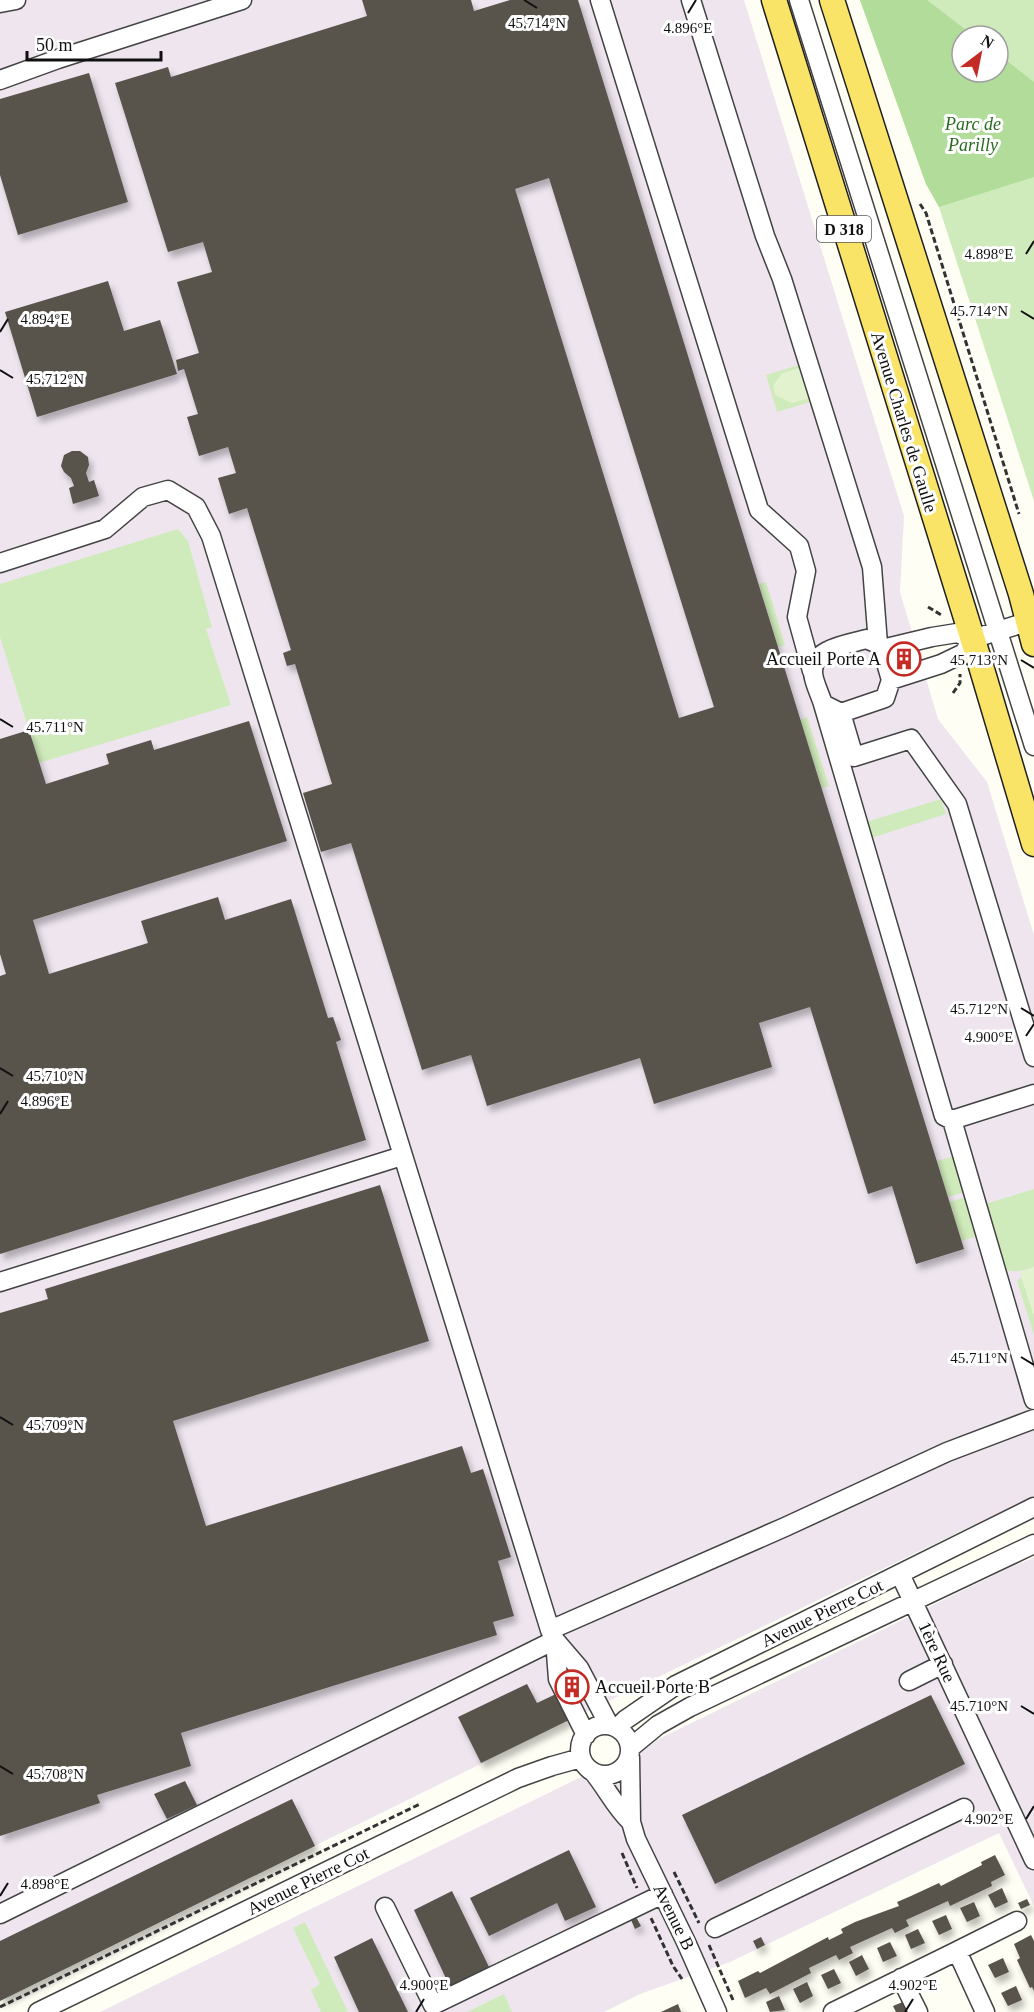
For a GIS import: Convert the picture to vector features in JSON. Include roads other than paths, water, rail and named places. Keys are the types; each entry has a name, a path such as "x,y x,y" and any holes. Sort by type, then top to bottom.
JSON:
{"main road":[{"name":"Avenue Charles de Gaulle","path":"774,0 1034,844"},
{"path":"832,0 1032,625"}],"street":[{"path":"0,3 16,0"},
{"path":"0,80 242,0"},
{"path":"600,0 759,510 799,546 806,571 797,617 944,1116 952,1120 1034,1094"},
{"path":"691,0 765,236 782,279 872,567 880,646 891,680 885,698 841,713 823,704"},
{"path":"799,0 1034,746"},
{"path":"0,563 105,529 143,497 168,490 196,507 211,536 552,1635 558,1679 586,1735"},
{"path":"812,671 823,652 866,639 880,646 957,633 972,639 1032,625"},
{"path":"891,680 941,664 964,653 972,639"},
{"path":"841,713 854,757 910,739 957,804 1034,1057"},
{"path":"952,1120 1034,1400"},
{"path":"0,1282 402,1156"},
{"path":"0,1914 552,1635 947,1452 1034,1419"},
{"name":"Avenue Pierre Cot","path":"613,1727 676,1685 1034,1507"},
{"name":"Avenue Pierre Cot","path":"630,1753 658,1725 690,1707 1034,1544"},
{"name":"1ère Rue","path":"900,1574 1034,1860"},
{"path":"552,1635 579,1668 613,1727 624,1733 630,1753 627,1764 614,1774 594,1773 585,1765 582,1758 582,1742 592,1729 613,1727"},
{"path":"909,1681 943,1664"},
{"name":"Avenue B","path":"630,1753 631,1822 636,1839 717,2012"},
{"name":"Avenue Pierre Cot","path":"38,2012 518,1778 582,1758"},
{"name":"Avenue B","path":"594,1773 605,1786 621,1813 631,1822"},
{"path":"715,1928 964,1808"},
{"path":"385,1906 433,2005 663,1894"},
{"path":"833,2012 1017,1921"},
{"path":"957,1951 986,2012"},
{"path":"901,1978 918,2012"}],"place":[{"name":"Accueil Porte A","path":"904,659"},
{"name":"Accueil Porte B","path":"572,1687"}],"park label":[{"name":"Parc de Parilly","path":"973,134"}]}
